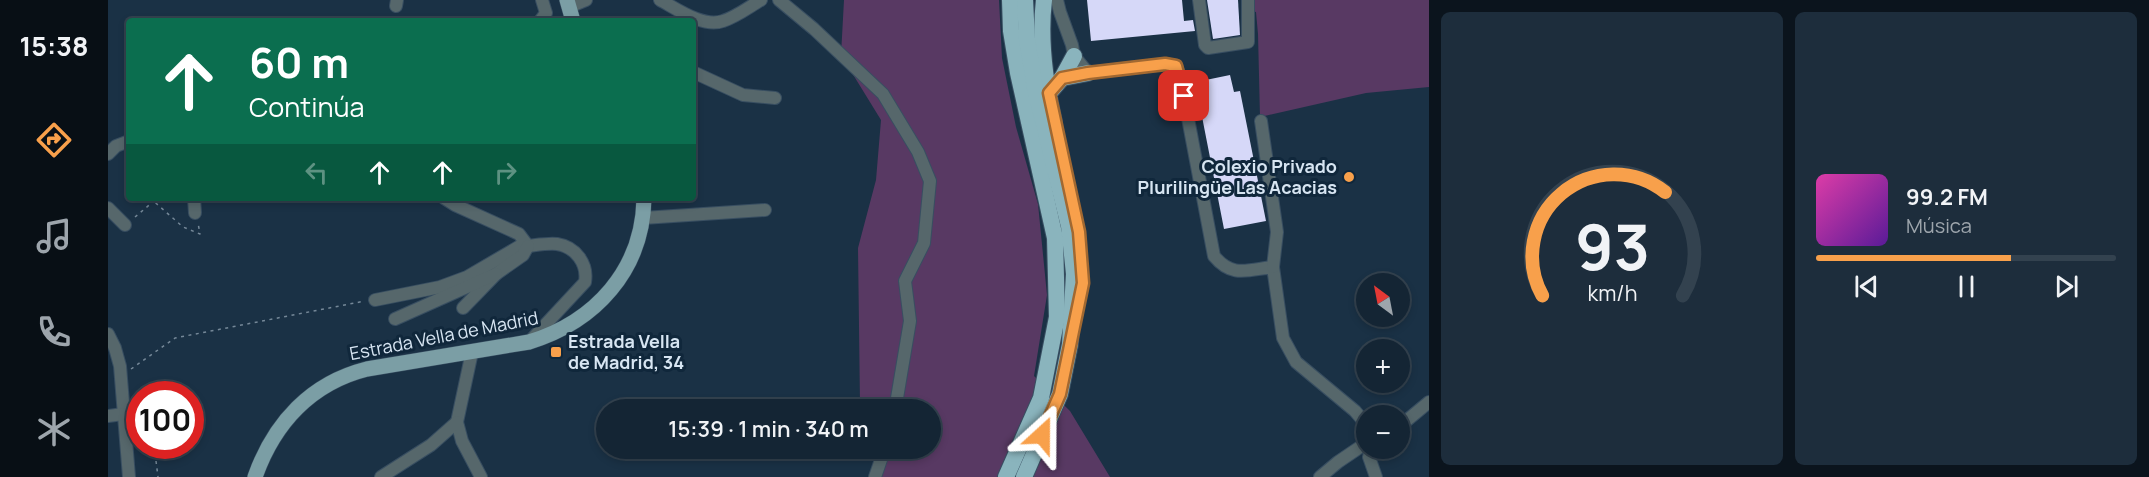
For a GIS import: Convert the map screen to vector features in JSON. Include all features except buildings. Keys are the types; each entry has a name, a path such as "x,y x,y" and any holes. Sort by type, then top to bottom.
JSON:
{"highway":[{"path":"1006,477 1041,398 1057,317 1055,238 1018,74 1011,31 1010,0"},
{"path":"1025,0 1027,39 1035,88 1069,226 1074,274 1070,344"},
{"path":"1024,477 1060,394 1083,283 1078,222 1049,93 1042,48 1044,0"},
{"path":"1049,93 1062,78 1074,56"},
{"path":"1062,78 1088,73"}],"main road":[{"name":"Estrada Vella de Madrid","path":"255,477 269,443 280,426 305,400 343,376 368,369 529,342 548,337 581,318 611,290 633,254 644,201"}],"street":[{"path":"542,0 546,13 542,18"},
{"path":"570,9 586,0"},
{"path":"660,0 700,20 715,23 724,21 761,0"},
{"path":"778,0 814,29 883,94 918,152 930,182 924,243 905,281 910,321 897,399"},
{"path":"1057,0 1074,56 1088,73 1165,64 1176,66 1214,255 1223,266 1232,271 1273,267"},
{"path":"1199,0 1205,45 1208,48 1248,42 1248,0"},
{"path":"696,73 743,95 775,98"},
{"path":"1261,121 1277,232 1273,267 1283,338 1296,362 1356,412"},
{"path":"108,154 126,142"},
{"path":"194,201 195,213"},
{"path":"449,201 519,234 528,246"},
{"path":"108,208 125,225"},
{"path":"642,218 765,210"},
{"path":"375,300 440,287 467,277 520,246 556,244 568,248 581,259 587,271 585,282 529,342"},
{"path":"463,308 496,274 523,255 528,246"},
{"path":"395,319 496,274"},
{"path":"109,341 118,357 121,376 129,477"},
{"path":"472,352 457,422 462,441 481,477"},
{"path":"1410,418 1429,402"},
{"path":"108,416 123,414"},
{"path":"381,477 431,446 457,422"},
{"path":"1320,477 1356,450"},
{"path":"875,477 881,459"},
{"path":"1370,459 1376,477"}],"path":[{"path":"125,225 154,201 183,226 200,234 195,213"},
{"path":"121,376 175,338 375,300"},
{"path":"156,461 158,477"}],"shaded area":[{"path":"844,0 999,0 1002,58 1016,127 1038,204 1047,295 1034,376 1070,411 1110,477 877,477 873,459 941,459 941,399 860,399 858,248 876,180 881,120 841,55"},
{"path":"1251,0 1429,0 1429,87 1366,93 1260,117 1258,34 1256,12 1251,11"}],"place":[{"name":"Colexio Privado Plurilingüe Las Acacias","path":"1349,177"},
{"name":"Estrada Vella de Madrid, 34","path":"556,352"}],"route":[{"path":"1042,435 1060,394 1083,283 1074,204 1049,93 1062,78 1165,64 1176,66 1184,96"}]}
